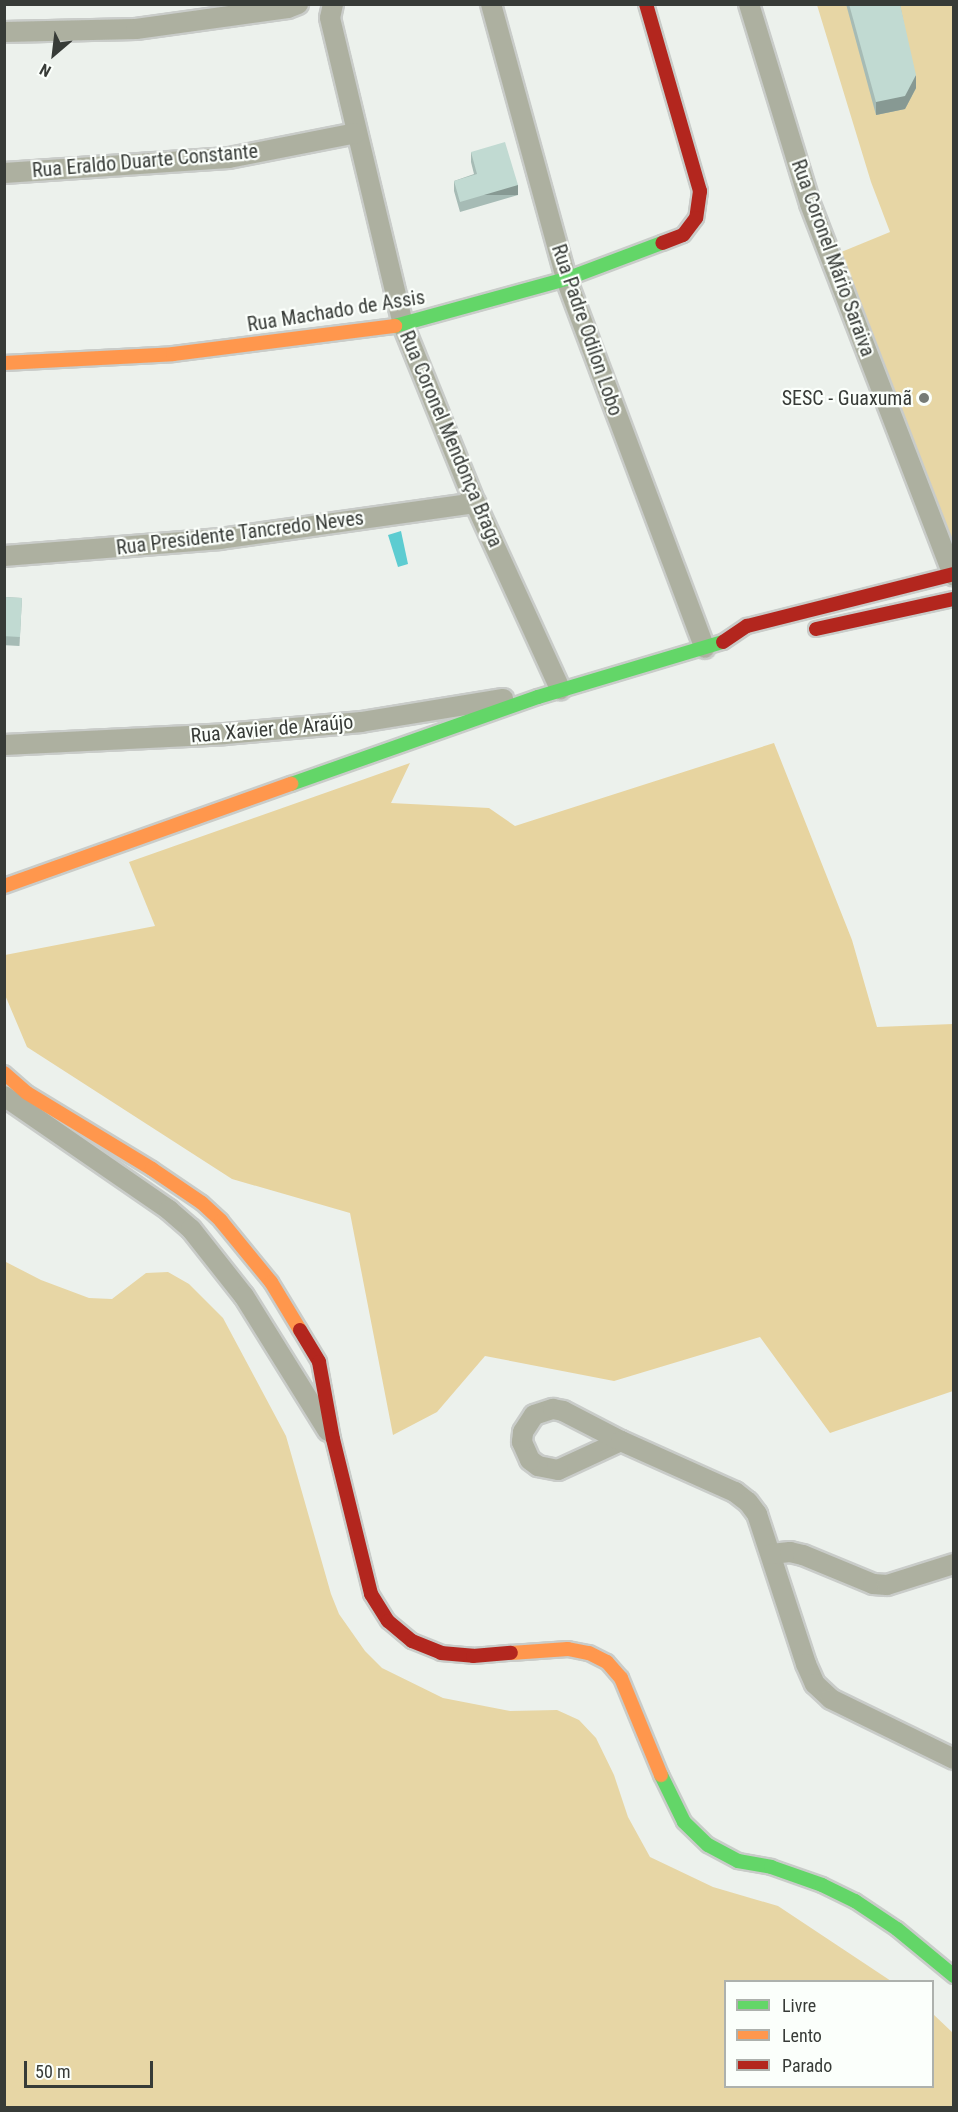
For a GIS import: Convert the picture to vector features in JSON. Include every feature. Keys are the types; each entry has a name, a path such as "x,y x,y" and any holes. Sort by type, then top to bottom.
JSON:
{"street":[{"path":"4,32 136,29 288,8 298,4"},
{"name":"Rua Coronel Mendonça Braga","path":"333,4 330,18 403,325 475,503 560,689"},
{"name":"Rua Padre Odilon Lobo","path":"491,4 566,279 713,646"},
{"name":"Rua Machado de Assis","path":"4,363 173,354 403,325 566,279 683,235 696,218 700,191 646,4"},
{"name":"Rua Coronel Mário Saraiva","path":"749,4 810,204 953,574"},
{"name":"Rua Eraldo Duarte Constante","path":"4,173 230,158 356,133"},
{"name":"Rua Presidente Tancredo Neves","path":"4,556 220,539 475,503"},
{"path":"713,646 747,626 953,574"},
{"path":"803,632 954,599"},
{"path":"4,886 560,689 713,646 742,645"},
{"name":"Rua Xavier de Araújo","path":"4,745 225,734 350,723 493,700 538,697"},
{"path":"4,1073 27,1093 152,1169 202,1203 221,1221 271,1282 319,1362 333,1439 371,1594 388,1621 412,1641 441,1653 473,1656 568,1649 589,1653 607,1662 621,1678 668,1792 684,1822 708,1845 738,1861 771,1867 822,1885 855,1901 897,1929 954,1976"},
{"path":"4,1096 169,1210 191,1229 243,1296 333,1439"},
{"path":"621,1442 558,1470 538,1466 530,1460 522,1442 527,1422 534,1415 553,1409 621,1442 735,1492 748,1502 757,1514 806,1664 816,1684 831,1699 954,1759"},
{"path":"771,1554 790,1552 803,1555 873,1584 886,1585 954,1564"}],"shaded area":[{"name":"SESC - Guaxumã","path":"817,5 953,5 953,542 834,255 890,232 871,182"},
{"path":"774,743 852,940 877,1027 953,1024 953,1391 830,1433 760,1337 614,1381 485,1356 437,1412 393,1435 350,1213 232,1179 27,1047 5,995 5,955 155,926 129,862 410,763 391,803 489,808 515,826"},
{"path":"4,1261 41,1280 89,1298 112,1299 146,1273 168,1272 189,1284 223,1318 286,1436 331,1594 339,1614 365,1651 382,1668 443,1698 510,1711 557,1710 579,1720 596,1738 614,1775 628,1817 650,1857 713,1887 778,1906 889,1980 724,1980 724,2088 934,2088 934,2015 953,2033 953,2107 5,2107"}],"water":[{"path":"401,531 408,564 398,567 388,535"}],"building":[{"path":"849,4 900,4 916,75 905,96 876,102"},
{"path":"505,142 518,185 460,202 454,181 477,174 471,152"},
{"path":"4,597 22,598 20,637 4,636"}],"traffic: fast":[{"path":"395,326 566,279 662,243"},
{"path":"291,784 538,697 723,642"},
{"path":"661,1775 684,1822 708,1845 738,1861 771,1867 822,1885 855,1901 897,1929 954,1976"}],"traffic: slow":[{"path":"4,363 173,354 395,326"},
{"path":"4,886 291,784"},
{"path":"4,1073 27,1093 152,1169 202,1203 221,1221 271,1282 300,1330"},
{"path":"511,1653 568,1649 589,1653 607,1662 621,1678 661,1775"}],"traffic: jam":[{"path":"646,4 700,191 696,218 683,235 662,243"},
{"path":"723,642 747,626 954,574"},
{"path":"816,629 954,599"},
{"path":"300,1330 319,1362 333,1439 371,1594 388,1621 412,1641 441,1653 473,1656 511,1653"}],"place":[{"name":"SESC - Guaxumã","path":"924,398"}]}
